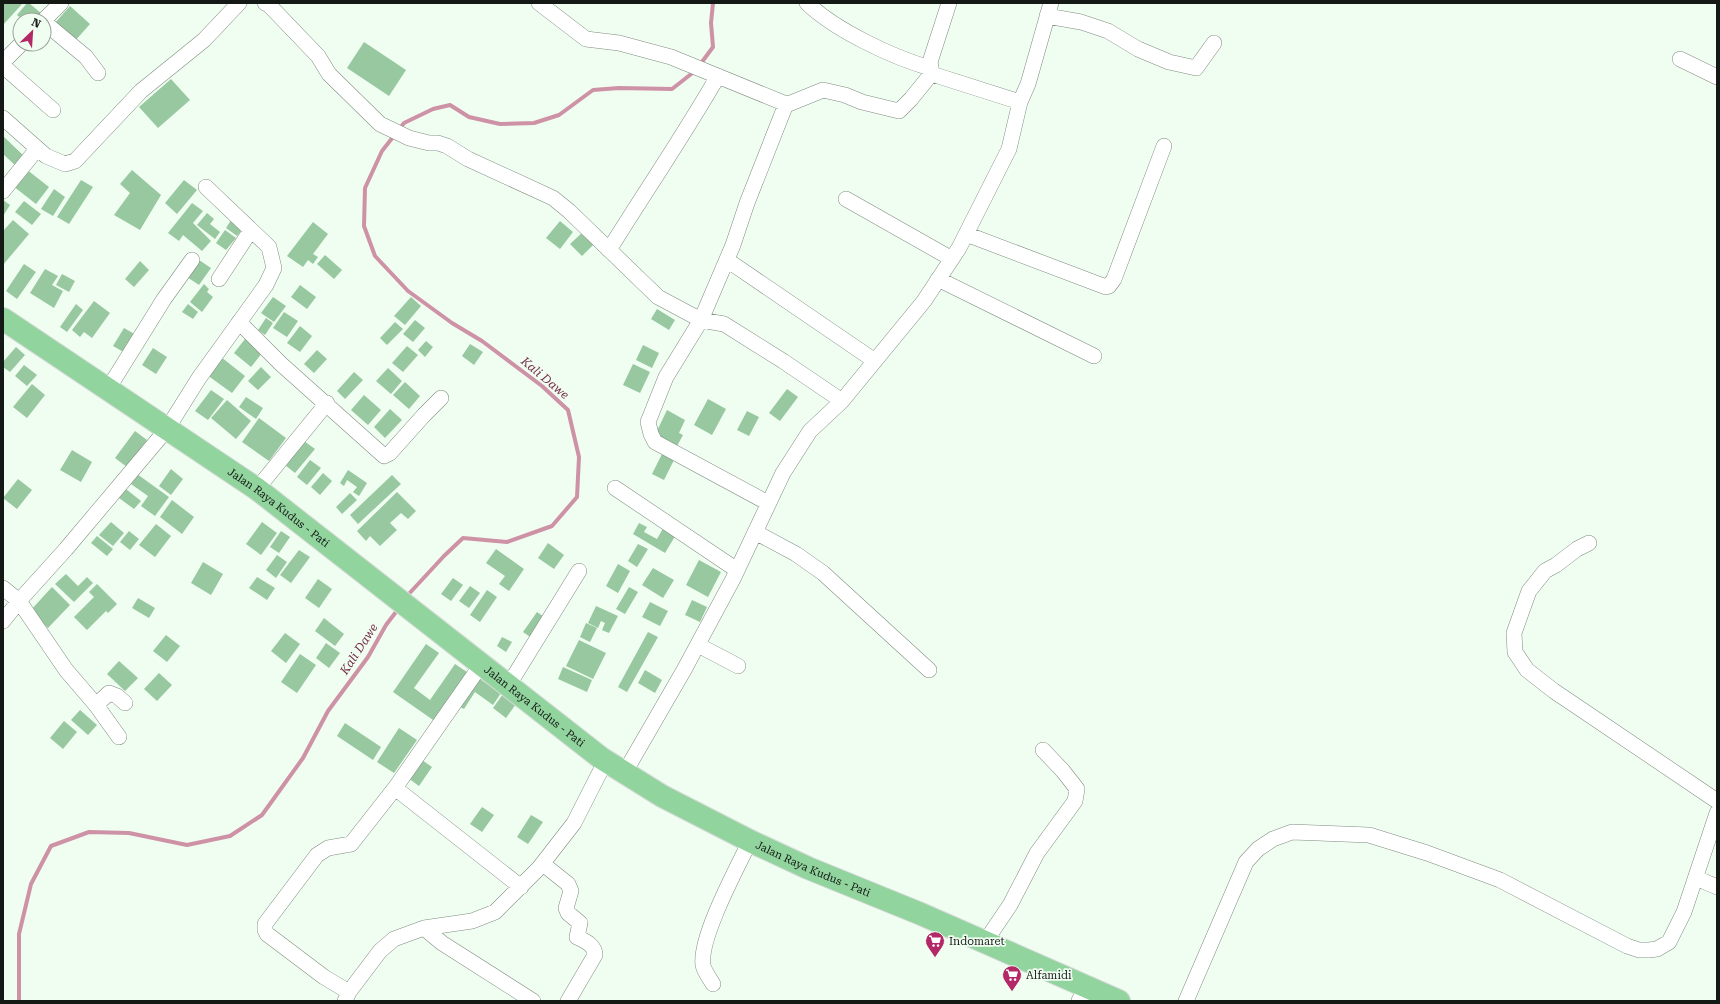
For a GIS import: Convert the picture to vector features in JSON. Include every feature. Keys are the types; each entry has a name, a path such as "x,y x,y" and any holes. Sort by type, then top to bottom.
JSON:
{"highway":[{"name":"Jalan Raya Kudus - Pati","path":"3,318 257,489 508,686 606,760 662,796 750,841 808,868 985,942 1085,994 1119,1001"}],"street":[{"path":"52,13 61,3"},
{"path":"3,118 46,156 65,164 75,161 141,91 204,40 239,3"},
{"path":"265,3 269,5 318,56 329,74 380,124 409,138 447,146 482,166 553,198 569,211 658,297 701,320 724,324 842,401"},
{"path":"539,3 586,39 619,43 671,57 785,103 786,106"},
{"path":"806,3 816,12 853,34 931,70 936,75 1020,102"},
{"path":"768,503 656,442 651,434 648,422 666,377 701,320 733,245 746,203 786,106 823,90 845,95 862,102 899,110 911,99 931,70 930,62 949,3"},
{"path":"625,772 698,645 737,570 783,473 810,431 842,401 924,301 952,259 966,234 1009,149 1020,102 1028,84 1049,9 1108,31 1138,49 1168,62 1196,68 1214,43"},
{"path":"52,28 86,57 98,73"},
{"path":"3,62 13,52"},
{"path":"1680,59 1717,76"},
{"path":"3,66 53,110"},
{"path":"609,250 660,168 691,123 718,76"},
{"path":"966,234 1106,287 1109,286 1114,280 1164,146"},
{"path":"3,190 37,148"},
{"path":"3,621 167,429 199,378 266,285 274,268 269,247 206,188"},
{"path":"846,199 952,259"},
{"path":"219,278 251,230"},
{"path":"108,389 164,299 192,260"},
{"path":"727,260 875,361"},
{"path":"938,279 1094,356"},
{"path":"239,322 281,364 327,403 384,456 390,453 424,414 441,398"},
{"path":"257,489 327,403"},
{"path":"615,488 737,570"},
{"path":"755,532 796,554 823,573 929,670"},
{"path":"1589,543 1577,549 1556,565 1545,571 1529,591 1514,633 1515,652 1527,670 1554,691 1717,801"},
{"path":"508,686 579,571"},
{"path":"3,588 19,601 66,670 96,705 119,737"},
{"path":"698,645 738,666"},
{"path":"481,665 395,788 351,844 328,848 317,855 264,927 267,934 324,977 347,997 380,951 394,939 424,928 472,922 495,912 543,864 574,823 606,760"},
{"path":"96,705 109,693 117,696 125,703"},
{"path":"985,942 1010,905 1036,853 1075,801 1077,789 1073,782 1043,750"},
{"path":"395,788 520,886"},
{"path":"1186,1001 1246,862 1258,849 1273,839 1292,832 1369,835 1427,853 1500,880 1627,946 1639,950 1657,949 1669,942 1684,912 1717,813"},
{"path":"713,984 703,966 704,949 710,929 750,841"},
{"path":"543,864 568,884 571,891 566,908 568,913 580,923 577,937 591,945 595,952 595,955 568,1001"},
{"path":"1696,878 1717,888"},
{"path":"424,928 442,943 533,1001"}],"building":[{"path":"3,3 23,3 15,12 12,12 12,15 3,25"},
{"path":"27,3 29,3 40,12 20,12"},
{"path":"70,6 90,24 74,42 54,24"},
{"path":"364,42 406,70 389,96 347,68"},
{"path":"171,79 190,100 158,128 139,107"},
{"path":"3,136 25,157 16,166 3,154"},
{"path":"26,169 49,187 36,204 13,186"},
{"path":"132,170 161,195 140,230 114,215 130,193 120,184"},
{"path":"81,180 93,187 69,224 57,217"},
{"path":"184,180 197,190 177,214 165,203"},
{"path":"54,189 65,197 53,216 41,209"},
{"path":"3,200 10,205 3,216"},
{"path":"24,201 41,214 32,225 15,212"},
{"path":"192,203 203,211 193,223 211,241 202,251 183,235 179,241 168,233"},
{"path":"207,213 214,219 210,224 220,232 215,239 197,225"},
{"path":"233,217 245,226 237,236 226,228"},
{"path":"13,220 29,234 3,265 3,231"},
{"path":"560,221 573,232 560,249 546,238"},
{"path":"313,222 328,234 313,254 318,257 313,264 308,260 303,267 287,256"},
{"path":"225,230 236,238 226,250 216,243"},
{"path":"584,231 595,243 582,256 570,244"},
{"path":"325,255 342,270 334,279 317,264"},
{"path":"199,260 211,268 199,285 187,277"},
{"path":"140,261 149,270 134,287 125,279"},
{"path":"24,264 36,272 17,299 6,291"},
{"path":"45,269 58,276 52,285 63,291 54,308 30,293"},
{"path":"62,274 75,281 69,292 56,285"},
{"path":"204,284 209,289 207,292 213,297 202,312 190,302"},
{"path":"300,285 316,297 307,309 291,297"},
{"path":"273,297 286,306 274,322 261,313"},
{"path":"411,297 421,306 405,325 394,316"},
{"path":"94,301 110,313 92,338 84,332 80,337 72,330"},
{"path":"76,304 83,310 67,332 60,327"},
{"path":"188,304 198,312 193,319 182,312"},
{"path":"657,309 675,320 669,330 651,319"},
{"path":"284,312 298,321 287,337 273,328"},
{"path":"266,318 273,323 265,335 258,330"},
{"path":"415,320 425,328 413,342 403,334"},
{"path":"395,322 403,329 387,345 380,338"},
{"path":"300,326 312,336 300,352 287,343"},
{"path":"124,328 138,336 127,354 113,346"},
{"path":"245,339 262,353 251,367 234,353"},
{"path":"426,341 433,347 425,357 418,350"},
{"path":"470,344 483,352 474,365 462,356"},
{"path":"643,345 659,353 652,368 636,360"},
{"path":"407,346 418,355 403,372 392,363"},
{"path":"16,347 25,355 10,372 3,367 3,362"},
{"path":"153,348 167,357 156,374 142,365"},
{"path":"317,350 327,359 314,373 304,364"},
{"path":"221,357 245,376 232,393 207,375"},
{"path":"633,364 650,372 640,393 623,385"},
{"path":"24,365 37,375 27,386 15,376"},
{"path":"261,367 271,377 258,390 248,381"},
{"path":"388,368 402,381 391,394 376,381"},
{"path":"354,372 363,380 345,399 337,391"},
{"path":"405,382 420,396 409,409 393,395"},
{"path":"32,384 45,395 27,418 13,407"},
{"path":"787,389 798,397 780,421 769,413"},
{"path":"211,390 224,399 208,420 195,411"},
{"path":"364,395 381,410 368,425 351,410"},
{"path":"246,397 263,408 256,419 239,407"},
{"path":"708,399 726,409 712,435 694,425"},
{"path":"227,400 251,421 236,439 211,418"},
{"path":"390,409 402,420 385,438 374,427"},
{"path":"667,410 685,420 679,433 683,435 677,446 655,435"},
{"path":"747,411 759,417 749,436 737,430"},
{"path":"259,418 286,438 269,461 242,442"},
{"path":"135,431 147,440 127,467 115,458"},
{"path":"304,441 315,449 295,473 285,465"},
{"path":"72,450 92,462 81,482 60,470"},
{"path":"662,454 674,460 664,480 652,474"},
{"path":"310,460 321,468 307,485 297,477"},
{"path":"171,469 183,479 171,495 159,486"},
{"path":"348,470 367,483 359,496 353,492 357,487 347,480 344,486 340,483"},
{"path":"323,473 332,481 320,495 311,487"},
{"path":"137,474 169,497 155,516 141,506 148,496 131,484"},
{"path":"392,475 401,484 358,524 350,515"},
{"path":"18,479 32,490 17,509 3,498"},
{"path":"126,489 141,501 134,509 119,498"},
{"path":"397,492 416,511 408,519 401,513 390,523 397,530 380,546 370,536 366,541 357,531"},
{"path":"350,493 357,500 342,514 336,507"},
{"path":"172,500 194,517 182,534 160,517"},
{"path":"111,522 124,533 113,546 99,535"},
{"path":"262,522 277,533 261,555 246,544"},
{"path":"639,523 647,527 644,532 657,539 665,525 677,533 665,553 633,534"},
{"path":"156,524 171,536 155,557 139,545"},
{"path":"129,531 139,539 130,550 120,542"},
{"path":"281,531 290,537 279,553 270,547"},
{"path":"97,536 113,549 107,556 91,543"},
{"path":"548,543 564,555 554,569 538,558"},
{"path":"638,544 648,549 637,567 628,561"},
{"path":"496,549 524,569 509,591 499,584 505,576 486,563"},
{"path":"299,550 310,557 291,583 280,575"},
{"path":"277,555 287,562 276,578 266,570"},
{"path":"699,560 721,572 708,597 686,585"},
{"path":"203,562 223,574 211,595 191,583"},
{"path":"618,564 630,571 618,593 606,586"},
{"path":"653,568 674,580 663,598 642,585"},
{"path":"66,574 78,586 87,577 93,583 74,602 55,584"},
{"path":"257,577 275,588 267,600 249,588"},
{"path":"453,578 463,585 451,601 441,594"},
{"path":"318,579 332,589 319,608 305,598"},
{"path":"97,584 117,604 108,613 106,611 87,630 74,617 94,597 89,592"},
{"path":"470,586 480,593 469,608 459,601"},
{"path":"52,587 70,605 48,628 30,611"},
{"path":"629,587 638,592 625,614 616,609"},
{"path":"487,590 497,597 480,622 470,615"},
{"path":"138,598 155,608 149,618 132,608"},
{"path":"692,600 707,607 700,622 685,615"},
{"path":"650,602 668,611 660,626 642,617"},
{"path":"596,606 618,616 609,633 602,630 605,623 601,621 598,628 588,623"},
{"path":"537,612 547,619 533,639 523,632"},
{"path":"324,618 344,634 335,646 315,631"},
{"path":"586,623 597,628 590,642 580,637"},
{"path":"648,632 658,637 627,692 618,687"},
{"path":"285,633 300,644 286,663 271,651"},
{"path":"166,635 180,646 167,662 153,651"},
{"path":"502,637 512,642 506,652 497,646"},
{"path":"579,640 606,653 593,679 566,666"},
{"path":"326,643 340,653 329,668 316,658"},
{"path":"426,644 439,653 414,688 430,700 455,664 470,674 436,722 393,692"},
{"path":"300,654 316,665 297,693 281,682"},
{"path":"119,661 138,678 125,691 107,674"},
{"path":"563,667 592,680 587,692 558,679"},
{"path":"645,670 662,680 655,693 638,683"},
{"path":"159,673 172,685 157,701 144,689"},
{"path":"477,677 501,693 493,705 475,692 464,709 458,706"},
{"path":"503,694 516,704 506,718 493,708"},
{"path":"80,710 97,725 88,735 71,720"},
{"path":"64,721 77,732 63,749 50,738"},
{"path":"345,723 381,747 373,760 337,736"},
{"path":"399,728 417,740 394,773 377,762"},
{"path":"422,760 432,767 419,786 408,778"},
{"path":"482,807 494,815 482,832 470,824"},
{"path":"531,815 543,822 528,844 517,837"}],"waterway":[{"name":"Kali Dawe","path":"699,66 713,47 711,23 713,3"},
{"name":"Kali Dawe","path":"406,597 463,538 507,542 552,526 577,497 579,457 568,410 542,386 482,341 452,323 408,291 375,256 364,226 365,188 382,151 404,123 433,109 450,105 469,117 500,124 534,123 559,115 593,90 619,88 672,89 695,71"},
{"name":"Kali Dawe","path":"19,1001 19,934 31,884 51,846 89,832 129,833 187,845 230,836 262,815 303,758 328,711 368,657 386,625 399,608"}],"place":[{"name":"Indomaret","path":"935,958"},
{"name":"Alfamidi","path":"1012,992"}]}
